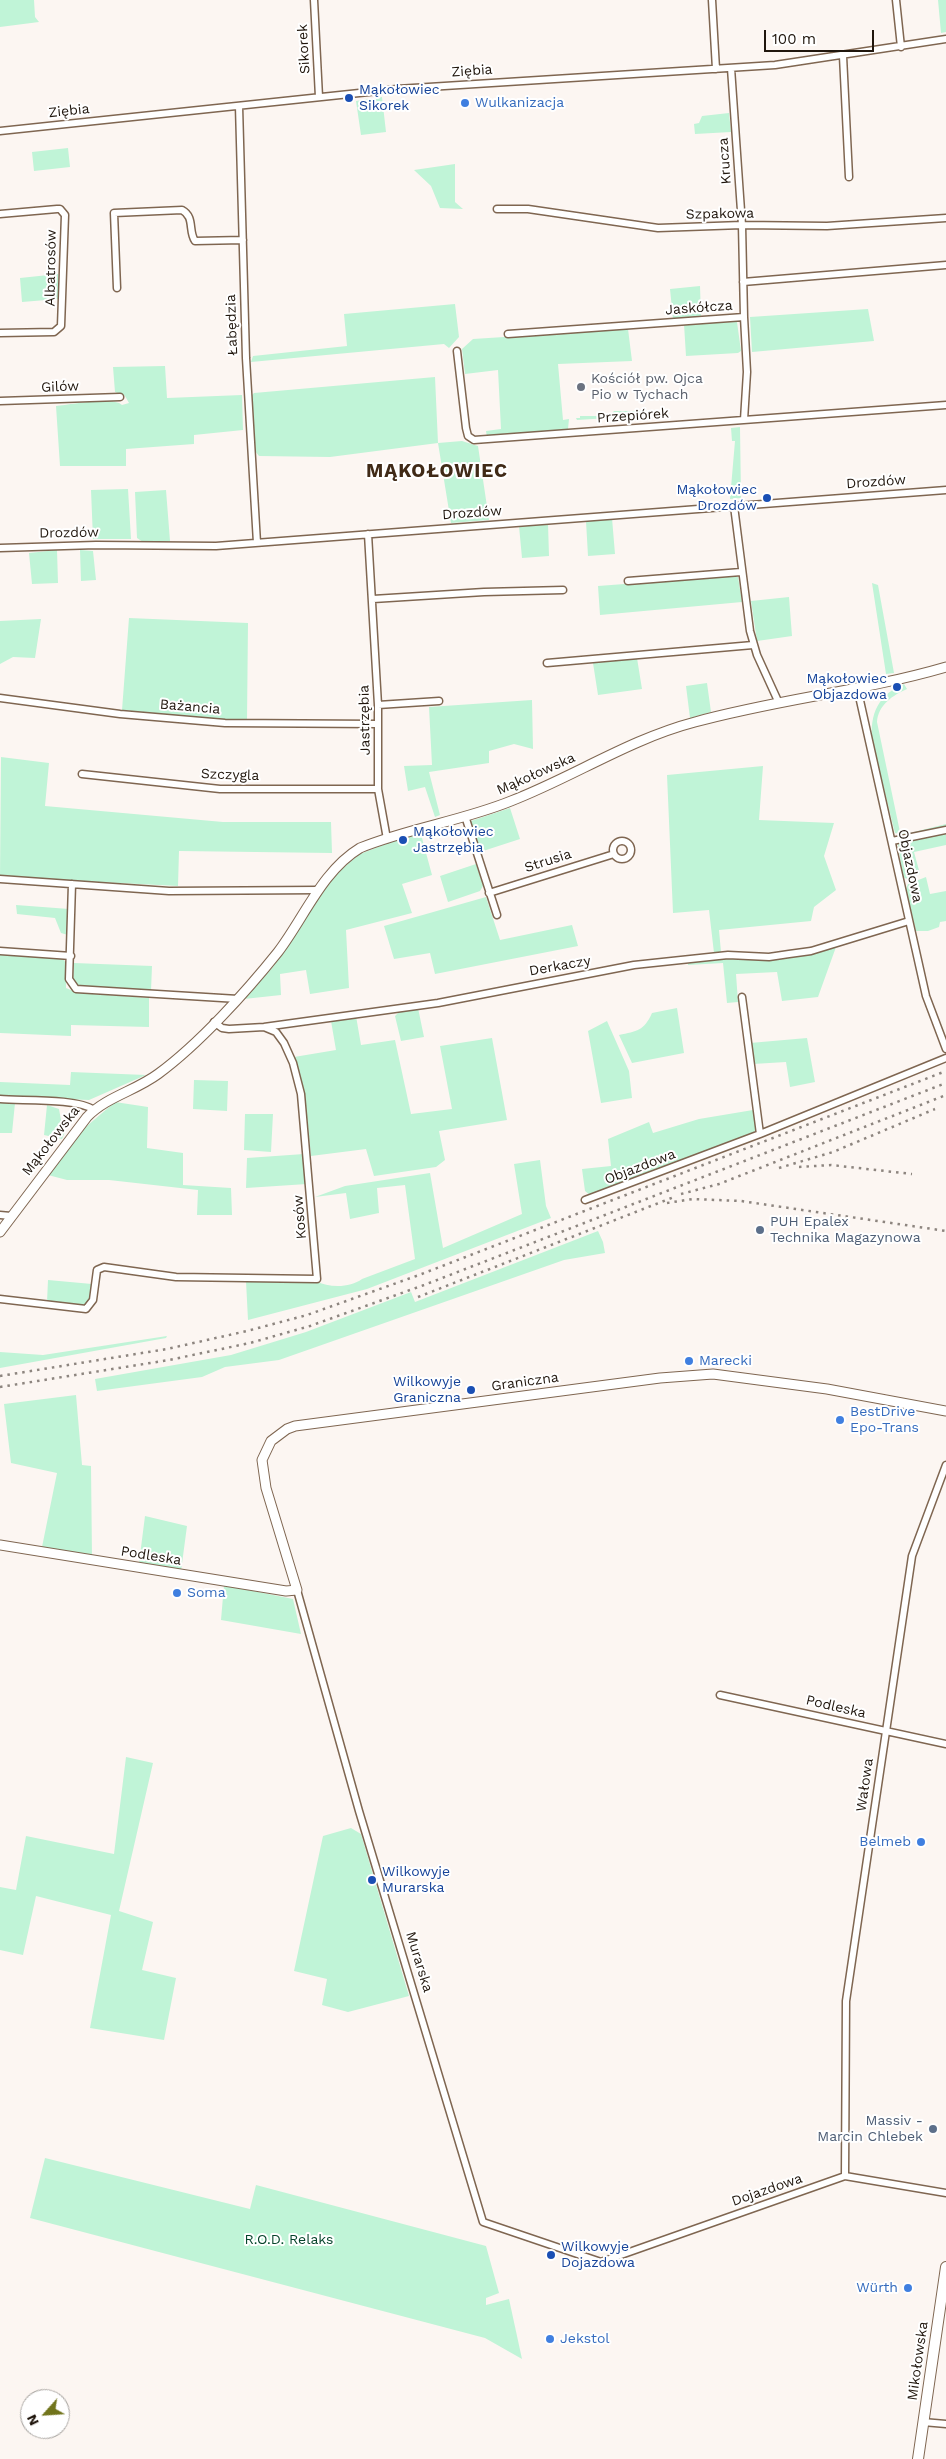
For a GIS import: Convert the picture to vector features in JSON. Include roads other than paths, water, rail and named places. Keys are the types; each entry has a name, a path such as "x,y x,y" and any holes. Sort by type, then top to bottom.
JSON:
{"main road":[{"name":"Mikołowska","path":"918,2459 946,2267"}],"street":[{"name":"Sikorek","path":"314,0 319,97"},
{"path":"712,0 716,69"},
{"path":"896,0 901,47"},
{"name":"Ziębia","path":"0,131 319,97 485,83 730,68 843,56 946,39"},
{"path":"843,56 849,177"},
{"name":"Krucza","path":"730,68 742,225 743,282"},
{"name":"Łabędzia","path":"239,106 247,392 258,543"},
{"name":"Albatrosów","path":"0,214 60,209 65,215 62,326 54,332 0,333"},
{"name":"Szpakowa","path":"497,210 528,209 658,228 742,225 827,226 946,218"},
{"path":"117,288 114,213 182,210 190,219 192,237 195,241 243,240"},
{"name":"Jaskółcza","path":"508,334 744,317 743,282 946,265"},
{"path":"744,317 747,372 744,420"},
{"name":"Przepiórek","path":"457,351 466,430 469,438 474,440 946,405"},
{"name":"Gilów","path":"0,402 120,397"},
{"name":"Drozdów","path":"0,548 96,545 216,546 946,490"},
{"path":"734,506 741,572 753,645 778,702"},
{"name":"Jastrzębia","path":"368,534 378,705 378,789 387,839"},
{"path":"628,581 741,572"},
{"path":"373,599 484,592 563,590"},
{"path":"547,663 753,645"},
{"name":"Mąkołowska","path":"0,1232 94,1110 156,1076 238,999 278,950 319,890 351,853 373,843 520,798 633,744 672,728 778,702 946,667"},
{"name":"Objazdowa","path":"857,687 926,996 946,1049"},
{"name":"Bażancia","path":"0,698 120,714 225,723 378,724"},
{"path":"378,705 439,701"},
{"name":"Szczygla","path":"82,774 220,789 378,789"},
{"path":"466,816 497,915"},
{"path":"892,841 946,830"},
{"name":"Strusia","path":"489,893 614,854"},
{"path":"0,879 169,891 319,890"},
{"path":"72,884 70,983 80,991 238,999"},
{"name":"Derkaczy","path":"214,1022 222,1028 230,1029 264,1027 438,1003 634,965 728,955 769,957 811,951 909,920"},
{"path":"0,951 70,956"},
{"path":"742,997 760,1134"},
{"name":"Kosów","path":"0,1299 83,1309 92,1304 96,1274 100,1268 176,1277 317,1279 301,1094 293,1063 284,1043 276,1032 264,1027"},
{"name":"Objazdowa","path":"585,1200 760,1134 946,1058"},
{"path":"0,1099 68,1103 84,1105 94,1110"},
{"path":"0,1215 11,1216"},
{"name":"Graniczna","path":"297,1590 266,1488 262,1460 271,1441 280,1433 294,1426 660,1378 713,1374 827,1390 944,1412"},
{"name":"Wałowa","path":"845,2176 846,2001 912,1556 946,1465"},
{"name":"Podleska","path":"0,1545 213,1580 286,1591 297,1590"},
{"name":"Murarska","path":"297,1590 359,1811 483,2222 600,2262"},
{"name":"Podleska","path":"720,1695 946,1744"},
{"name":"Dojazdowa","path":"600,2262 845,2176 946,2192"},
{"path":"923,2422 946,2424"}],"railway":[{"path":"0,1376 167,1349 307,1315 419,1275 946,1071"},
{"path":"0,1387 169,1360 250,1343 310,1326 424,1285 946,1083"},
{"path":"681,1194 719,1184 946,1095"},
{"path":"779,1168 833,1152 935,1109"},
{"path":"799,1167 831,1165 912,1174"},
{"path":"418,1297 674,1197"},
{"path":"667,1203 693,1199 741,1201 946,1231"}],"place":[{"name":"Mąkołowiec Sikorek","path":"349,98"},
{"name":"Wulkanizacja","path":"465,103"},
{"name":"Kościół pw. Ojca Pio w Tychach","path":"581,387"},
{"name":"Mąkołowiec Drozdów","path":"767,498"},
{"name":"Mąkołowiec Objazdowa","path":"897,687"},
{"name":"Mąkołowiec Jastrzębia","path":"403,840"},
{"name":"PUH Epalex Technika Magazynowa","path":"760,1230"},
{"name":"Marecki","path":"689,1361"},
{"name":"Wilkowyje Graniczna","path":"471,1390"},
{"name":"BestDrive Epo-Trans","path":"840,1420"},
{"name":"Soma","path":"177,1593"},
{"name":"Belmeb","path":"921,1842"},
{"name":"Wilkowyje Murarska","path":"372,1880"},
{"name":"Massiv - Marcin Chlebek","path":"933,2129"},
{"name":"Wilkowyje Dojazdowa","path":"551,2255"},
{"name":"Würth","path":"908,2288"},
{"name":"Jekstol","path":"550,2339"}],"district":[{"name":"MĄKOŁOWIEC","path":"437,471"}],"park label":[{"name":"R.O.D. Relaks","path":"289,2240"}]}
